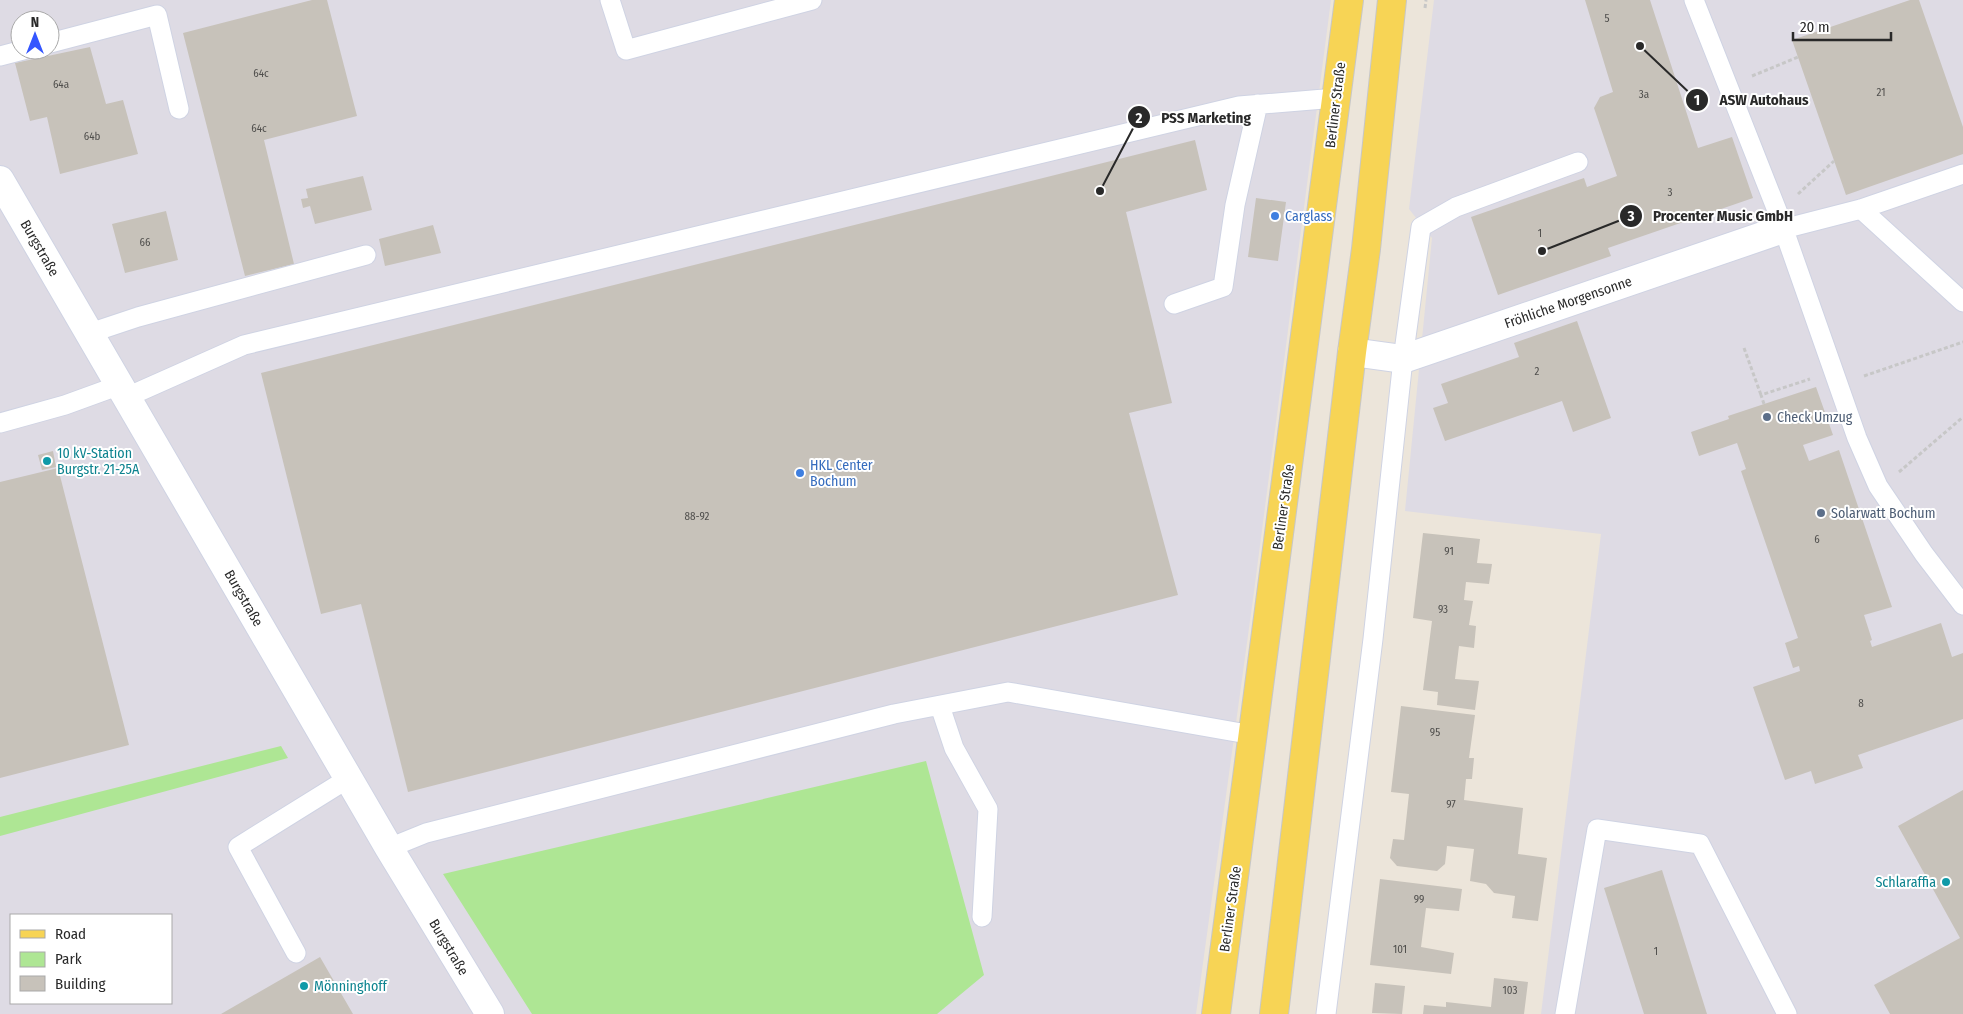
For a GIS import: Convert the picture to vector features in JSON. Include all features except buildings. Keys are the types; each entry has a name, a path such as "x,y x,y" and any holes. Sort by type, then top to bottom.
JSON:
{"main road":[{"name":"Berliner Straße","path":"1216,1014 1349,0"},
{"path":"1274,1014 1352,352 1366,249 1392,0"}],"street":[{"name":"Burgstraße","path":"0,180 389,848 490,1014"},
{"name":"Fröhliche Morgensonne","path":"1352,352 1403,358 1780,221"}],"lane":[{"path":"610,0 626,50 812,0"},
{"path":"1694,0 1780,221 1857,438 1878,486 1924,554 1963,605"},
{"path":"60,40 157,15 179,109"},
{"path":"0,423 124,391 244,346 926,180 1239,106 1336,98"},
{"path":"1174,304 1223,286 1235,205 1258,104"},
{"path":"1326,1014 1373,639 1403,358 1421,226 1456,207 1578,162"},
{"name":"Fröhliche Morgensonne","path":"1780,221 1860,208 1963,174"},
{"path":"1860,208 1963,302"},
{"path":"90,334 138,317 366,255"},
{"path":"389,848 426,833 894,714 1008,692 1253,735"},
{"path":"940,706 954,748 988,809 982,917"},
{"path":"296,953 238,847 349,778"},
{"path":"1565,1014 1597,829 1700,844 1787,1014"}],"path":[{"path":"1729,86 1784,61 1798,57"},
{"path":"1780,221 1834,160"},
{"path":"1761,395 1837,378 1963,342"},
{"path":"1744,348 1764,404"},
{"path":"1878,486 1901,472 1963,417"}],"shaded area":[{"path":"0,0 1331,0 1253,599 1196,1014 0,1014"},
{"path":"1434,0 1963,0 1963,1014 1541,1014 1601,534 1405,511 1432,238 1409,209"}],"green space":[{"path":"281,746 288,758 0,836 0,817"},
{"path":"926,761 984,975 937,1014 532,1014 443,874"}],"place":[{"name":"ASW Autohaus","path":"1640,46"},
{"name":"PSS Marketing","path":"1100,191"},
{"name":"Carglass","path":"1275,216"},
{"name":"Procenter Music GmbH","path":"1542,251"},
{"name":"Check Umzug","path":"1767,417"},
{"name":"10 kV-Station Burgstr. 21-25A","path":"47,461"},
{"name":"HKL Center Bochum","path":"800,473"},
{"name":"Solarwatt Bochum","path":"1821,513"},
{"name":"Schlaraffia","path":"1946,882"},
{"name":"Mönninghoff","path":"304,986"}]}
